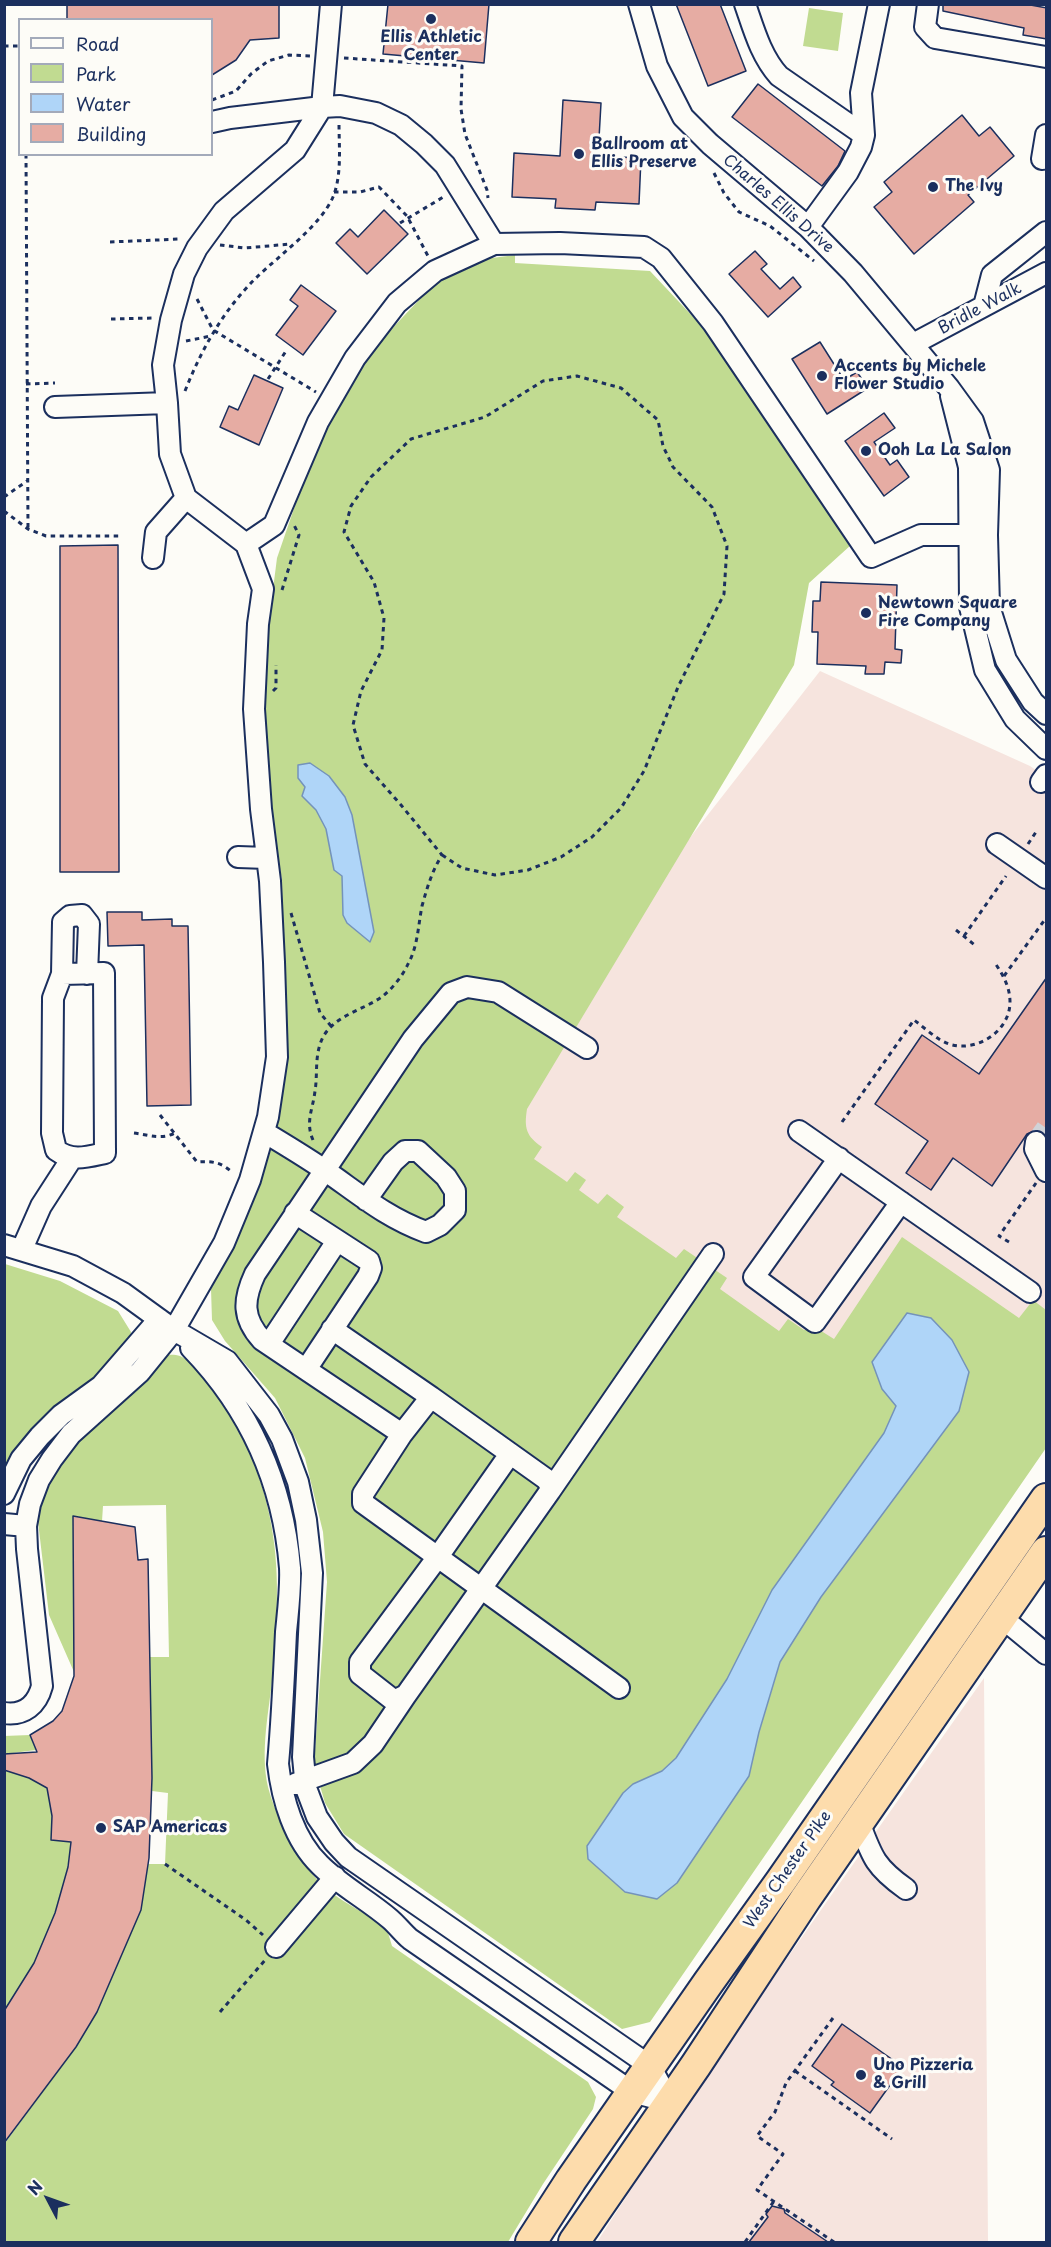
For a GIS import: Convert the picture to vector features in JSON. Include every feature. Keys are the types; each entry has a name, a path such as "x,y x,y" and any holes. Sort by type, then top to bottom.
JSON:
{"highway":[{"name":"West Chester Pike","path":"531,2242 632,2092 1047,1498"},
{"name":"West Chester Pike","path":"574,2242 859,1822 1047,1552"}],"street":[{"path":"4,1713 23,1712 32,1707 42,1686 26,1526 30,1504 39,1480 71,1434 140,1372 167,1325 224,1243 247,1187 268,1116 277,1057 271,904 254,709 258,624 263,588 246,544 186,498 170,454 174,401 163,365 171,320 196,241 224,211 295,150 331,106 332,4"},
{"name":"Charles Ellis Drive","path":"639,4 657,66 683,117 710,144 808,226 853,273 949,388 969,467 989,606 1006,660 1033,702 1047,714"},
{"path":"745,4 768,64 779,76 864,135"},
{"path":"808,226 848,172 861,147 864,135 861,93 879,4"},
{"path":"928,4 924,27 935,38 1047,57"},
{"path":"213,122 331,106 376,113 401,125 445,165 494,244"},
{"path":"1042,159 1047,135"},
{"path":"984,306 992,275 1047,232"},
{"path":"246,544 274,525 318,422 355,358 397,303 435,271 494,244 560,243 644,247 661,258 713,322 871,557 921,534 978,535"},
{"name":"Bridle Walk","path":"913,344 1045,276"},
{"path":"55,407 174,401"},
{"path":"153,558 156,532 186,498"},
{"name":"Charles Ellis Drive","path":"978,535 970,607 986,670 1015,719 1047,749"},
{"path":"997,844 1045,873"},
{"path":"238,857 267,858"},
{"path":"62,974 87,974 104,973 105,1153 72,1158 56,1150 52,1133 53,998 62,974 63,922 70,916 82,915 89,924 87,974"},
{"path":"402,1434 269,1344 252,1329 246,1308 247,1291 255,1274 413,1039 451,993 467,987 498,992 587,1048"},
{"path":"799,1131 1030,1292"},
{"path":"264,1132 328,1163 366,1200 405,1224 426,1232 440,1225 455,1210 455,1191 446,1177 418,1151 405,1151 393,1162 366,1200"},
{"path":"1036,1142 1035,1149 1044,1173"},
{"path":"72,1158 13,1247 73,1266 123,1293 167,1325 227,1361 270,1415 282,1439 298,1482 306,1520 312,1573 303,1757 306,1788 317,1817 334,1842 348,1857 650,2067 670,2102"},
{"path":"838,1158 754,1277 815,1322 901,1202"},
{"path":"295,1213 369,1262 371,1268 368,1276 306,1368"},
{"path":"269,1344 337,1241"},
{"path":"281,1789 353,1763 373,1744 713,1254"},
{"path":"4,1494 21,1459 40,1436 61,1415 101,1386 167,1325"},
{"path":"167,1325 215,1373 243,1414 260,1445 278,1504 290,1569 278,1764 281,1789 305,1846 320,1865 390,1919 410,1939 632,2092 670,2102"},
{"path":"332,1329 431,1396 546,1479 550,1485 550,1491"},
{"path":"431,1396 402,1434 363,1494 363,1503 619,1688"},
{"path":"406,1695 392,1699 360,1674 358,1668 360,1662 510,1454"},
{"path":"4,1524 26,1526"},
{"path":"1001,1617 1047,1654"},
{"path":"859,1822 879,1867 906,1889"},
{"path":"276,1947 335,1877"}],"path":[{"path":"462,66 461,109 465,134 487,190 488,201"},
{"path":"174,401 213,330 232,305 257,277 327,209 338,178 331,106"},
{"path":"26,156 28,529"},
{"path":"709,165 724,193 739,212 770,226 816,262"},
{"path":"334,192 360,192 379,187 407,216 435,271"},
{"path":"400,223 407,216 460,188"},
{"path":"110,242 196,241 245,248 292,244"},
{"path":"184,274 213,330 330,401"},
{"path":"111,319 157,318"},
{"path":"167,345 211,336"},
{"path":"268,379 286,351"},
{"path":"577,376 621,388 658,420 663,446 673,467 712,507 727,546 724,594 678,687 644,771 621,808 592,837 561,856 528,870 495,875 462,868 442,855 365,764 353,724 361,691 382,650 384,618 374,582 344,532 351,506 371,477 411,439 485,417 543,381 577,376"},
{"path":"26,384 55,383"},
{"path":"4,497 27,481"},
{"path":"281,600 282,588 299,535 284,504"},
{"path":"4,510 28,529 46,536 121,536"},
{"path":"254,709 276,688 276,656"},
{"path":"1028,844 1038,829"},
{"path":"328,1163 309,1132 309,1115 315,1091 316,1060 323,1037 331,1026 382,996 395,984 408,965 416,944 422,907 433,869 442,855"},
{"path":"964,936 1006,876"},
{"path":"290,910 320,1013 331,1026"},
{"path":"1004,976 1047,918"},
{"path":"956,930 976,946"},
{"path":"842,1122 915,1020 949,1044 962,1046 976,1044 990,1038 1006,1018 1010,1004 1004,976 995,963"},
{"path":"160,1115 197,1162 213,1161 224,1164 247,1187"},
{"path":"134,1133 167,1137 175,1132"},
{"path":"1009,1242 999,1236 1044,1173"},
{"path":"165,1864 246,1920 276,1947 220,2012"},
{"path":"832,2018 786,2083 775,2112 757,2136 783,2154 757,2190 834,2242"},
{"path":"794,2071 892,2139"},
{"path":"744,2242 774,2201"}],"shaded area":[{"path":"820,671 1030,766 1046,777 1046,1331 802,1410 505,1160 540,1030"},
{"path":"984,1678 988,2242 597,2242 705,2075"}],"green space":[{"path":"809,8 843,13 838,51 803,46"},
{"path":"515,255 515,263 650,271 712,337 851,545 809,583 794,665 527,1109 527,1131 532,1139 542,1147 534,1159 567,1182 575,1172 586,1180 579,1190 598,1204 607,1194 624,1207 617,1217 676,1258 684,1249 727,1278 720,1289 779,1331 788,1319 804,1330 818,1329 834,1339 902,1237 1019,1318 1033,1300 1046,1310 1046,1448 650,2022 622,2029 344,1834 325,1803 314,1765 327,1582 323,1532 305,1458 275,1398 225,1341 212,1320 211,1289 251,1206 278,1123 284,1048 282,880 268,801 263,710 266,644 277,558 321,435 366,356 437,281 477,260"},
{"path":"5,1264 60,1281 118,1311 131,1332 129,1346 5,1476"},
{"path":"162,1355 178,1355 188,1360 214,1387 246,1444 259,1477 268,1510 277,1574 277,1608 265,1738 265,1767 274,1807 294,1848 312,1873 332,1893 386,1926 392,1946 588,2082 596,2097 593,2109 508,2242 5,2242 5,2143 76,2047 97,2012 141,1910 148,1864 165,1864 168,1793 152,1791 150,1657 169,1657 166,1505 103,1506 102,1521 74,1516 74,1672 49,1615 37,1513 45,1482 60,1455"},
{"path":"30,1735 36,1750 5,1754 4,1736"},
{"path":"5,1770 29,1778 47,1788 52,1816 51,1840 71,1842 63,1889 48,1934 35,1963 5,2011"}],"water":[{"path":"310,763 329,776 345,797 352,815 374,932 370,942 347,923 343,915 342,876 334,870 326,829 316,810 302,796 305,787 298,778 298,765"},
{"path":"907,1313 931,1318 952,1340 969,1372 959,1411 821,1597 780,1662 759,1732 749,1776 677,1883 657,1899 625,1892 588,1859 587,1846 623,1793 633,1784 662,1771 676,1758 727,1679 772,1590 884,1433 896,1406 882,1389 872,1362"}],"building":[{"path":"67,4 279,4 279,38 250,40 236,60 213,74 213,18 67,18"},
{"path":"388,4 489,4 484,63 383,54"},
{"path":"676,4 720,4 746,71 708,86"},
{"path":"943,4 1025,4 1047,8 1047,39 1023,35 1024,28 943,11"},
{"path":"758,84 845,151 838,166 822,186 732,117"},
{"name":"Ballroom at Ellis Preserve","path":"563,100 601,103 598,156 641,158 639,204 596,202 595,210 555,208 556,199 512,197 514,153 560,156"},
{"name":"The Ivy","path":"962,115 979,136 990,127 1014,156 968,195 974,202 914,254 874,207 892,192 884,182"},
{"path":"384,210 408,234 367,274 336,243 350,229 358,237"},
{"path":"755,251 767,264 761,269 780,289 793,277 801,287 768,317 729,274"},
{"path":"301,285 336,311 303,355 276,335 298,306 290,300"},
{"name":"Accents by Michele Flower Studio","path":"820,342 844,380 857,372 868,388 827,414 792,359"},
{"path":"254,375 283,388 259,445 220,427 229,406 238,410"},
{"name":"Ooh La La Salon","path":"884,413 895,428 874,442 890,465 897,460 909,477 884,496 845,441"},
{"path":"118,545 119,872 60,872 60,546"},
{"path":"821,582 897,585 895,649 902,650 901,663 885,662 884,674 865,674 866,666 817,664 818,632 812,632 813,601 820,601"},
{"path":"107,912 142,912 142,920 172,919 172,926 188,926 191,1105 147,1106 144,945 108,946"},
{"path":"1047,977 1047,1137 1037,1130 1027,1134 992,1186 953,1158 931,1190 906,1173 928,1141 875,1104 922,1035 979,1074"},
{"name":"SAP Americas","path":"73,1516 135,1527 138,1560 148,1559 152,1778 149,1858 141,1910 97,2012 76,2047 4,2143 4,2011 34,1963 55,1913 68,1867 71,1842 51,1840 52,1816 47,1788 29,1778 4,1770 4,1754 37,1752 30,1735 53,1721 62,1711 74,1676"},
{"name":"Uno Pizzeria & Grill","path":"842,2024 903,2067 870,2113 831,2085 834,2082 812,2066"},
{"path":"772,2206 784,2209 785,2213 828,2242 749,2242 768,2217 766,2214"}],"tunnel":[{"path":"1036,1142 1046,1128"}],"place":[{"name":"Ellis Athletic Center","path":"431,19"},
{"name":"Ballroom at Ellis Preserve","path":"579,154"},
{"name":"The Ivy","path":"933,187"},
{"name":"Accents by Michele Flower Studio","path":"822,376"},
{"name":"Ooh La La Salon","path":"866,451"},
{"name":"Newtown Square Fire Company","path":"866,613"},
{"name":"SAP Americas","path":"101,1828"},
{"name":"Uno Pizzeria & Grill","path":"861,2075"}]}
